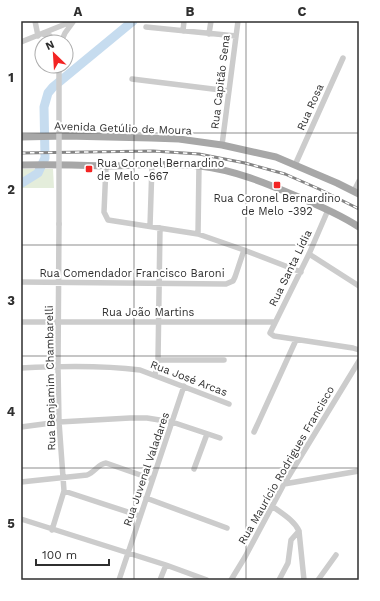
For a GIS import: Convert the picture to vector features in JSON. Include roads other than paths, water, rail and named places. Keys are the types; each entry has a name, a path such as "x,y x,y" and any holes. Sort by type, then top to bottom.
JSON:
{"main road":[{"name":"Avenida Getúlio de Moura","path":"21,137 179,139 222,145 276,157 295,164 356,193"},
{"path":"21,165 47,164 106,166 174,164 199,166 245,177 272,186 346,218 359,226"}],"street":[{"path":"35,21 40,34"},
{"path":"42,34 73,21"},
{"path":"65,34 73,21"},
{"path":"183,31 184,21"},
{"path":"209,34 211,21"},
{"name":"Rua Capitão Sena","path":"222,145 238,21"},
{"path":"146,27 236,36"},
{"path":"21,42 34,37"},
{"name":"Rua Rosa","path":"295,164 343,58"},
{"name":"Rua Benjamim Chambarelli","path":"52,530 64,491 59,422 58,366 59,74"},
{"path":"132,79 229,91"},
{"path":"150,226 152,165"},
{"path":"106,166 103,206 106,218 115,222 198,234 301,272"},
{"path":"198,234 199,166"},
{"path":"356,193 359,181"},
{"name":"Rua Santa Lídia","path":"296,340 274,336 270,331 310,254 328,210"},
{"path":"155,375 158,360 160,228"},
{"name":"Rua Comendador Francisco Baroni","path":"21,282 58,284 229,283 233,281 237,273 244,250"},
{"path":"310,254 359,286"},
{"name":"Rua João Martins","path":"21,322 275,322"},
{"path":"254,432 296,340 359,350"},
{"path":"158,360 224,360"},
{"name":"Rua Maurício Rodrigues Francisco","path":"231,580 284,484 359,361"},
{"name":"Rua José Arcas","path":"21,368 58,366 127,368 140,370 229,404"},
{"name":"Rua Juvenal Valadares","path":"119,580 184,386"},
{"path":"21,427 59,422 147,418 172,422 220,438"},
{"path":"194,469 207,434"},
{"path":"21,482 92,473 99,466 106,463 152,479"},
{"path":"284,484 359,471"},
{"path":"64,491 140,516"},
{"path":"146,498 227,528"},
{"path":"272,506 297,526 299,531 304,580"},
{"path":"21,519 52,530 166,564 207,580"},
{"path":"279,580 288,562 291,540 299,531"},
{"path":"318,580 336,555"},
{"path":"160,580 166,564"}],"waterway":[{"path":"22,183 38,173 45,158 44,107 48,93 53,87 133,21"}],"railway":[{"path":"21,153 153,151 199,154 245,163 285,174 359,209"}],"place":[{"name":"Rua Coronel Bernardino de Melo -667","path":"89,169"},
{"name":"Rua Coronel Bernardino de Melo -392","path":"277,185"}]}
